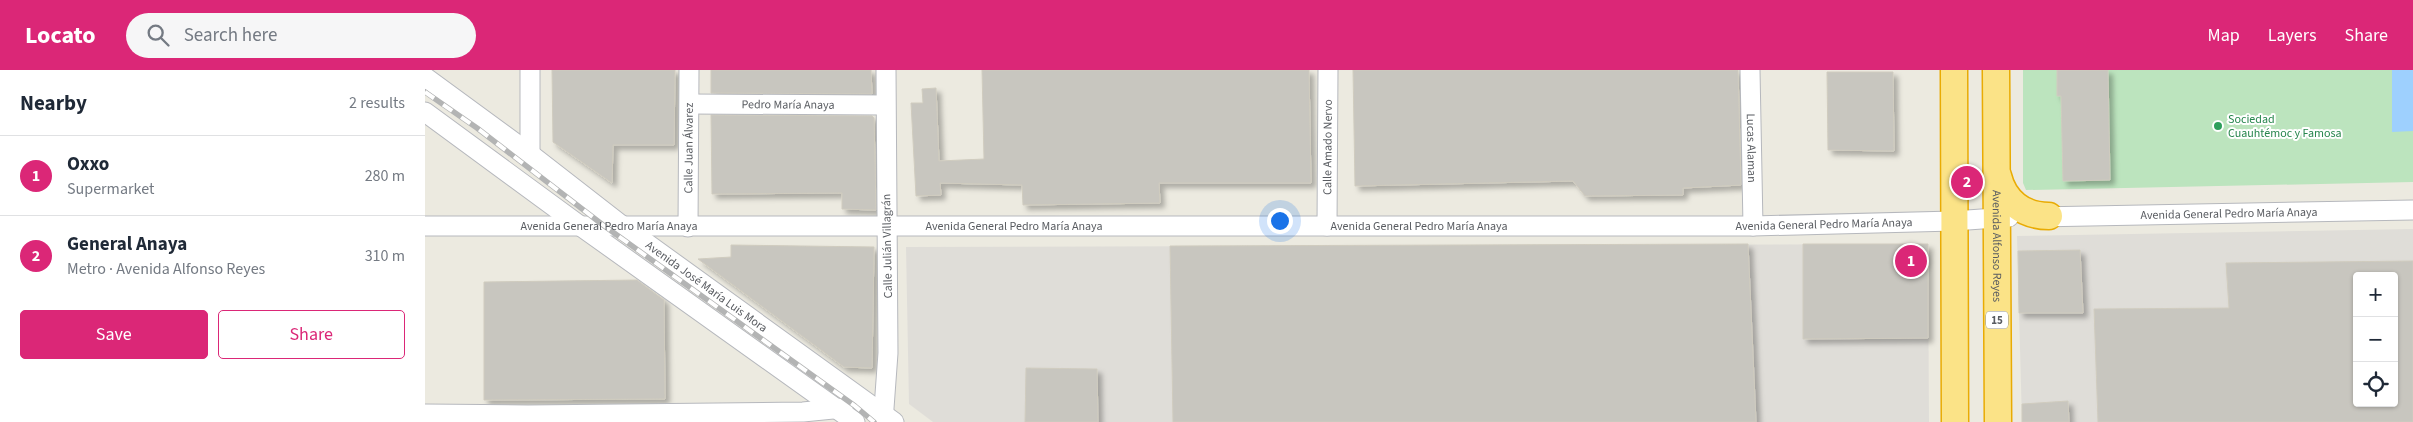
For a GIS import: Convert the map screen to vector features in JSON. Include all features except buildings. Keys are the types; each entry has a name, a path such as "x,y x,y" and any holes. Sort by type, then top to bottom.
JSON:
{"highway":[{"path":"1954,70 1955,422"},
{"name":"Avenida Alfonso Reyes","path":"1996,70 1998,422"},
{"path":"1996,164 1999,183 2012,203 2033,215 2049,216"}],"street":[{"path":"530,70 530,154"},
{"name":"Calle Juan Álvarez","path":"688,227 689,70"},
{"name":"Calle Julián Villagrán","path":"886,70 887,419"},
{"name":"Calle Amado Nervo","path":"1327,226 1328,70"},
{"name":"Lucas Alaman","path":"1750,70 1753,226"},
{"name":"Avenida José María Luis Mora","path":"425,77 530,154 620,224 887,419"},
{"name":"Pedro María Anaya","path":"690,104 885,105"},
{"name":"Avenida José María Luis Mora","path":"425,112 579,225 855,422"},
{"name":"Avenida General Pedro María Anaya","path":"425,226 620,224 688,227 1753,226 1953,221 2049,216 2413,210"},
{"path":"425,414 528,419 683,417 803,412 839,409 866,402"}],"shaded area":[{"path":"2413,229 2413,422 2022,422 2017,236"},
{"path":"1928,244 1929,422 933,422 909,404 906,247"}],"green space":[{"name":"Sociedad Cuauhtémoc y Famosa","path":"2023,70 2413,70 2413,182 2026,190 2023,183"}],"water":[{"path":"2392,70 2413,70 2413,131 2392,132"}],"railway":[{"path":"425,92 477,128 603,225 855,406 874,422"}],"place":[{"name":"Sociedad Cuauhtémoc y Famosa","path":"2218,126"},
{"name":"General Anaya","path":"1967,182"},
{"name":"Oxxo","path":"1911,261"}]}
